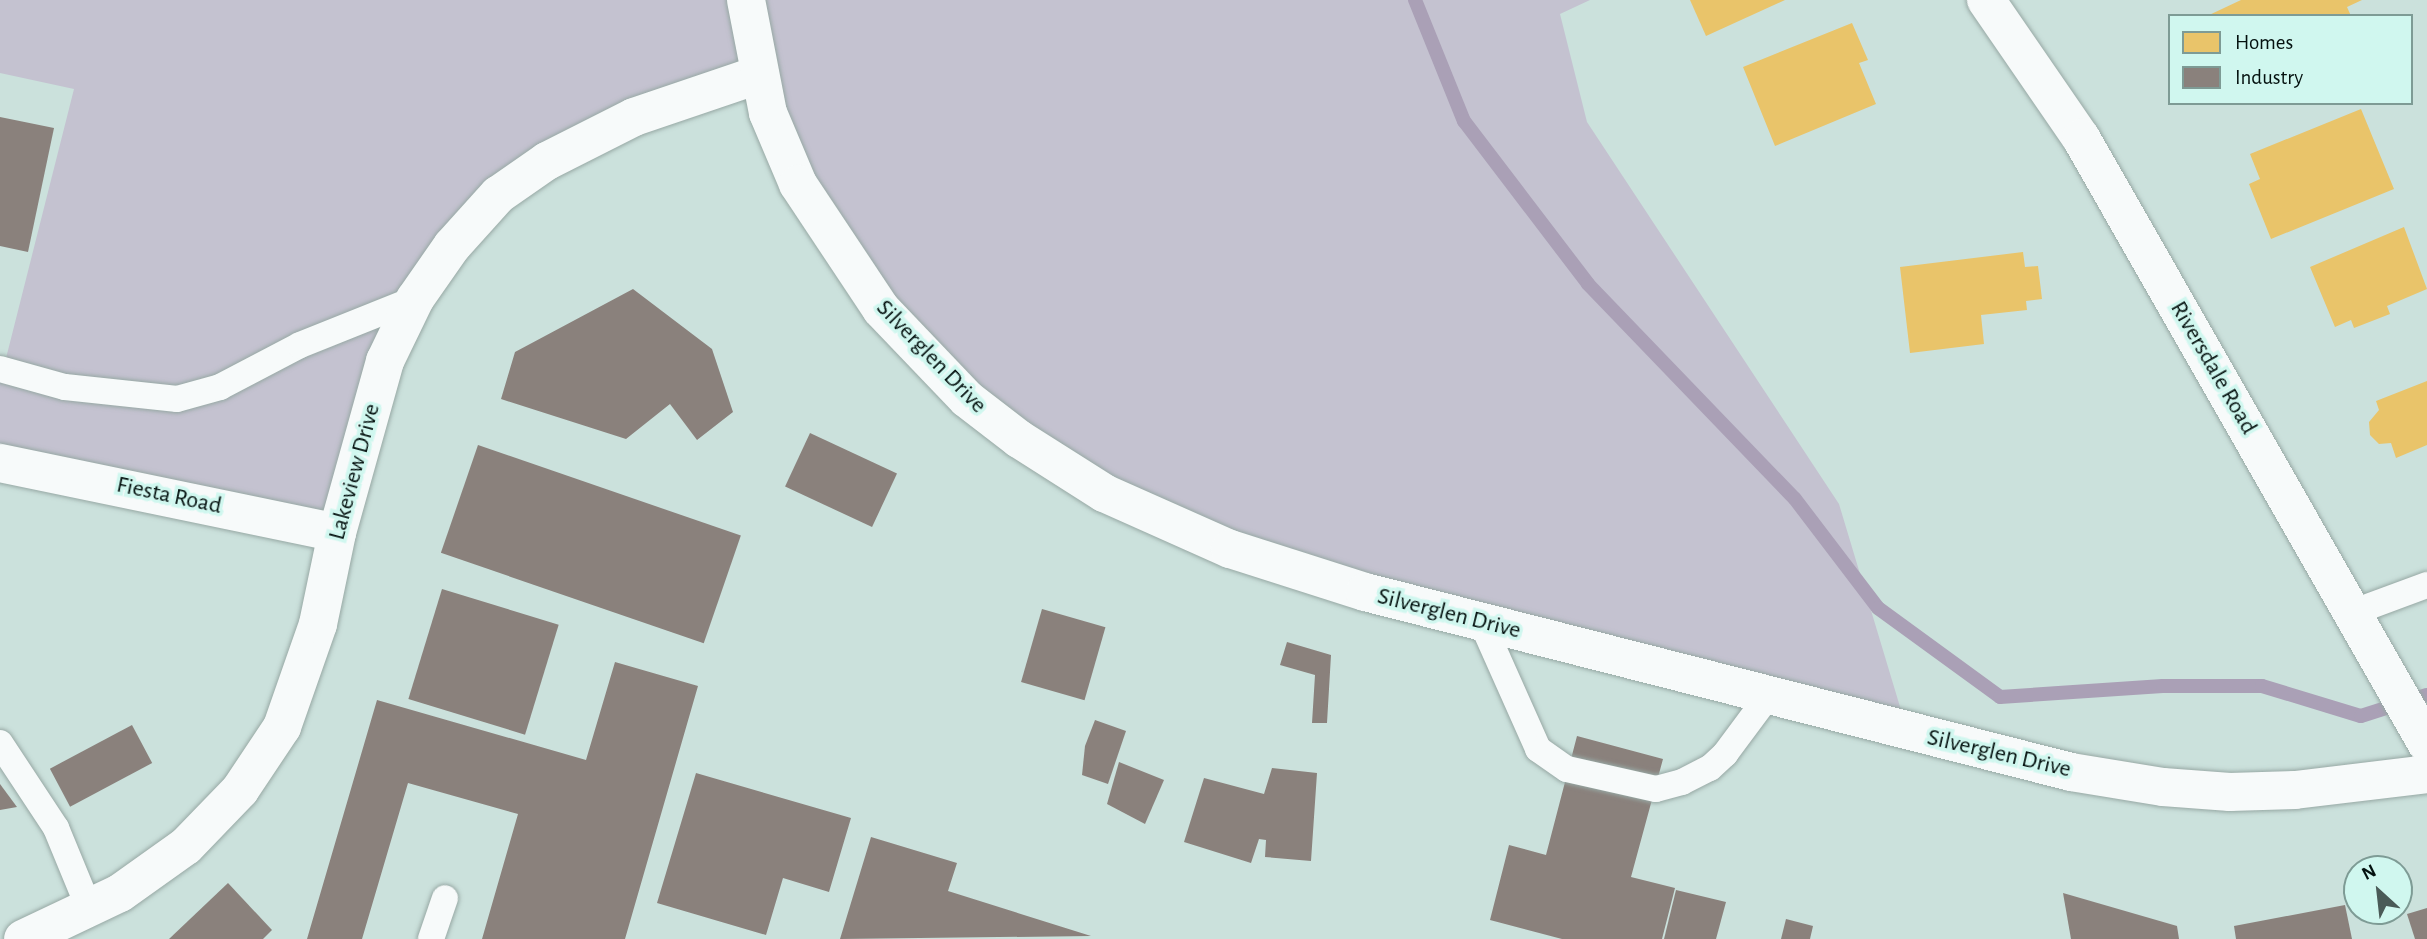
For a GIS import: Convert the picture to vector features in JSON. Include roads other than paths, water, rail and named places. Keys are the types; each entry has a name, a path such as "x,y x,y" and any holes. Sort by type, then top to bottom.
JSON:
{"street":[{"name":"Silverglen Drive","path":"746,0 768,113 798,184 832,241 881,309 967,399 1019,439 1104,493 1230,549 1365,593 2071,772 2163,787 2295,790 2427,774"},
{"name":"Riversdale Road","path":"1986,0 2081,138 2354,612 2421,735"},
{"name":"Lakeview Drive","path":"28,938 120,893 186,846 240,790 282,727 318,624 337,533 385,361 415,299 452,246 498,195 547,161 634,117 760,74"},
{"name":"Fiesta Road","path":"0,463 337,533"}],"lane":[{"path":"0,369 65,387 177,399 220,387 300,345 415,299"},
{"path":"2354,612 2427,584"},
{"path":"1482,623 1538,749 1567,769 1656,789 1682,782 1710,768 1725,754 1768,696"},
{"path":"0,743 56,828 89,908"},
{"path":"431,939 445,898"}],"waterway":[{"path":"1415,0 1464,121 1588,284 1795,499 1878,608 2000,697 2163,686 2262,686 2361,716 2427,695"}]}
